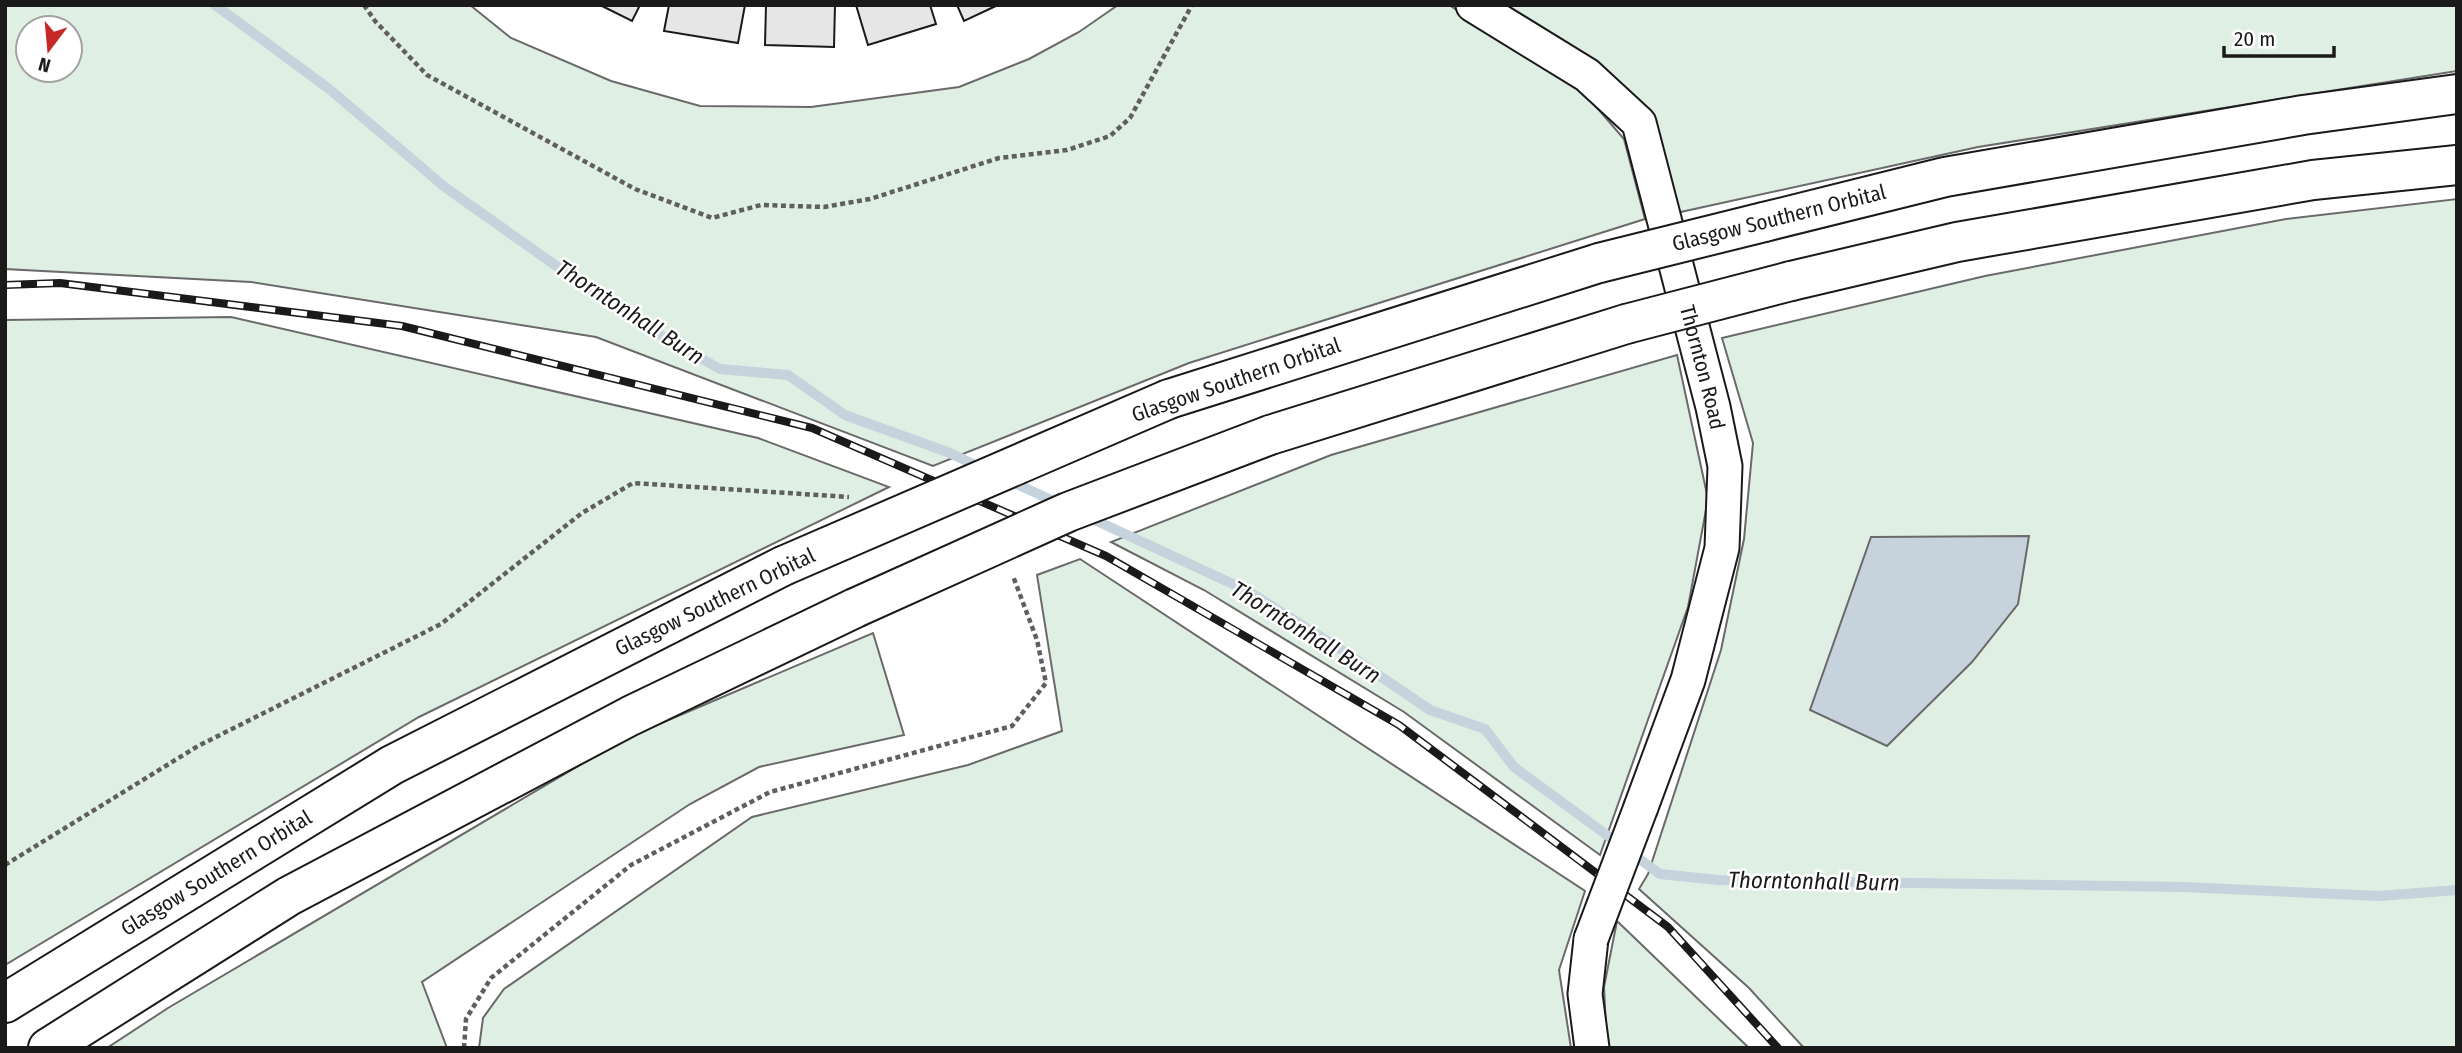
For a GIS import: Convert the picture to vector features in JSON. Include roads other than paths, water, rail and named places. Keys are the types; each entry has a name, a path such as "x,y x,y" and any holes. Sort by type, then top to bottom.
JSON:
{"highway":[{"name":"Glasgow Southern Orbital","path":"5,1003 392,765 783,566 1168,399 1599,263 1945,177 2303,115 2457,94"},
{"path":"48,1048 289,895 630,716 855,608 1068,512 1270,435 1626,324 1957,242 2313,180 2457,165"}],"street":[{"name":"Thornton Road","path":"1473,5 1587,75 1639,123 1713,407 1725,466 1722,548 1688,680 1591,939 1585,994 1592,1048"}],"waterway":[{"name":"Thorntonhall Burn","path":"215,5 328,88 446,188 630,318 720,369 788,375 845,415 950,453 983,469"},
{"name":"Thorntonhall Burn","path":"1008,480 1060,504"},
{"name":"Thorntonhall Burn","path":"1084,515 1248,591 1430,710 1485,729 1514,767 1660,874 1718,880 2184,887 2379,896 2457,890"}],"railway":[{"path":"5,285 60,283 402,326 812,428 1106,556 1399,725 1668,927 1778,1048"}]}
